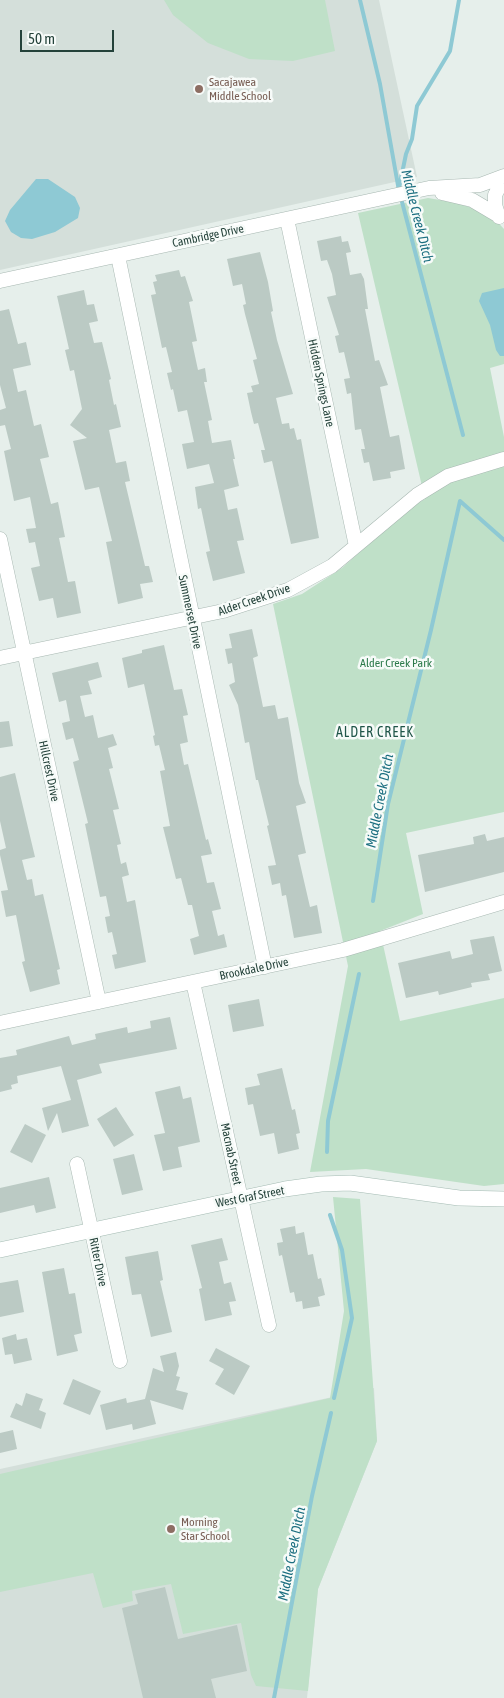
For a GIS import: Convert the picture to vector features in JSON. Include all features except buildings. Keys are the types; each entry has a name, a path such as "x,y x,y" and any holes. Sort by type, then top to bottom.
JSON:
{"main road":[{"name":"West Graf Street","path":"0,1250 284,1189 350,1183 459,1198 504,1199"}],"street":[{"name":"Cambridge Drive","path":"0,281 439,187 480,185 504,177"},
{"path":"501,220 495,206 495,195 504,177"},
{"name":"Cambridge Drive","path":"416,192 436,192 472,200 501,220"},
{"name":"Hidden Springs Lane","path":"287,219 356,546"},
{"name":"Summerset Drive","path":"118,256 191,618 265,967"},
{"name":"Alder Creek Drive","path":"0,658 223,611 288,590 332,566 417,495 448,476 504,459"},
{"name":"Hillcrest Drive","path":"0,539 99,1002"},
{"name":"Brookdale Drive","path":"0,1023 265,967 392,937 504,902"},
{"name":"Macnab Street","path":"194,982 269,1325"},
{"name":"Ritter Drive","path":"77,1164 120,1361"}],"shaded area":[{"name":"Sacajawea Middle School","path":"0,0 379,0 417,177 0,270"},
{"name":"Morning Star School","path":"374,1388 377,1441 318,1589 307,1698 0,1698 0,1469"}],"green space":[{"path":"164,0 325,0 335,51 293,61 249,59 208,43 173,15"},
{"name":"Alder Creek Park","path":"428,198 458,203 491,215 504,229 504,364 490,368 504,437 504,812 406,833 423,914 380,931 400,1021 504,998 504,1184 484,1186 366,1169 310,1172 348,966 273,604 302,594 342,568 408,509 425,499 358,213"},
{"name":"Morning Star School","path":"333,1197 360,1199 377,1441 318,1589 308,1691 256,1686 251,1675 241,1623 183,1634 171,1584 132,1591 133,1601 103,1608 93,1573 0,1592 0,1474 330,1398 344,1311"}],"water":[{"path":"36,179 48,179 75,197 80,208 78,218 55,232 32,239 21,238 11,232 5,221 10,210"},
{"path":"504,288 504,356 500,356 496,350 490,325 479,301 482,293"}],"waterway":[{"name":"Middle Creek Ditch","path":"360,0 380,84 399,191"},
{"path":"399,188 406,154 412,139 417,106 450,51 459,0"},
{"name":"Middle Creek Ditch","path":"401,198 463,435"},
{"name":"Middle Creek Ditch","path":"373,901 388,804 431,630 460,501 504,540"},
{"name":"Middle Creek Ditch","path":"327,1152 328,1121 359,974"},
{"name":"Middle Creek Ditch","path":"330,1215 342,1250 352,1318 334,1398"},
{"name":"Middle Creek Ditch","path":"274,1698 312,1496 331,1413"}],"place":[{"name":"Sacajawea Middle School","path":"199,89"},
{"name":"Morning Star School","path":"171,1529"}],"district":[{"name":"ALDER CREEK","path":"375,733"}]}
